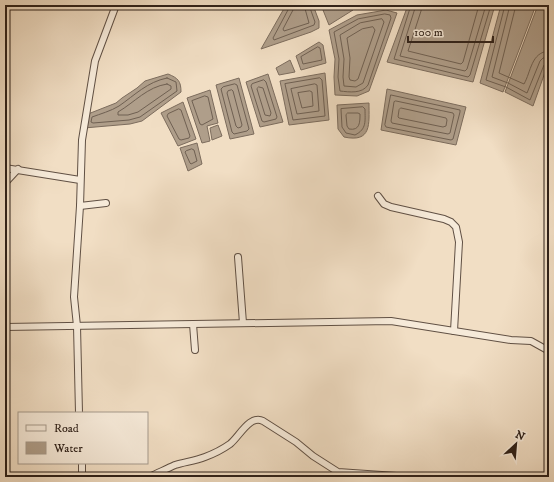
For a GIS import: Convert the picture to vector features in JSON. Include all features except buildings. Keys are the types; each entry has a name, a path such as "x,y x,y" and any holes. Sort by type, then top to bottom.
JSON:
{"street":[{"path":"79,412 78,326 74,297 80,206 82,140 95,61 116,5"},
{"path":"5,168 80,180"},
{"path":"5,183 18,169"},
{"path":"378,196 384,204 391,207 444,219 451,222 456,227 459,242 454,331"},
{"path":"80,206 106,203"},
{"path":"238,257 243,324"},
{"path":"5,327 391,321 511,340 531,341 549,351"},
{"path":"193,324 195,350"},
{"path":"149,477 176,465 205,457 217,451 230,443 253,420 258,419 296,442 313,456 338,472 411,477"},
{"path":"82,464 82,477"}],"water":[{"path":"286,5 313,5 319,21 319,28 261,49"},
{"path":"321,5 350,5 353,10 329,25"},
{"path":"408,5 495,5 473,82 387,62"},
{"path":"501,5 536,5 503,92 480,83"},
{"path":"538,5 549,13 549,61 533,106 505,92"},
{"path":"386,10 397,13 369,91 357,96 335,95 335,59 329,30 357,15"},
{"path":"319,42 323,45 326,63 301,70 296,56"},
{"path":"290,60 295,72 279,75 276,68"},
{"path":"325,73 329,120 289,125 280,81"},
{"path":"168,74 178,80 181,92 142,121 130,124 84,128 88,114 116,103 145,81"},
{"path":"268,74 283,122 260,127 246,82"},
{"path":"239,78 254,134 230,139 216,85"},
{"path":"387,89 466,107 456,145 381,130"},
{"path":"210,90 218,123 207,126 210,141 202,143 187,98"},
{"path":"183,102 196,139 178,146 161,113"},
{"path":"369,103 367,130 360,137 344,137 338,129 337,105"},
{"path":"218,125 222,136 212,140 210,128"},
{"path":"197,143 202,164 188,171 180,148"}]}
